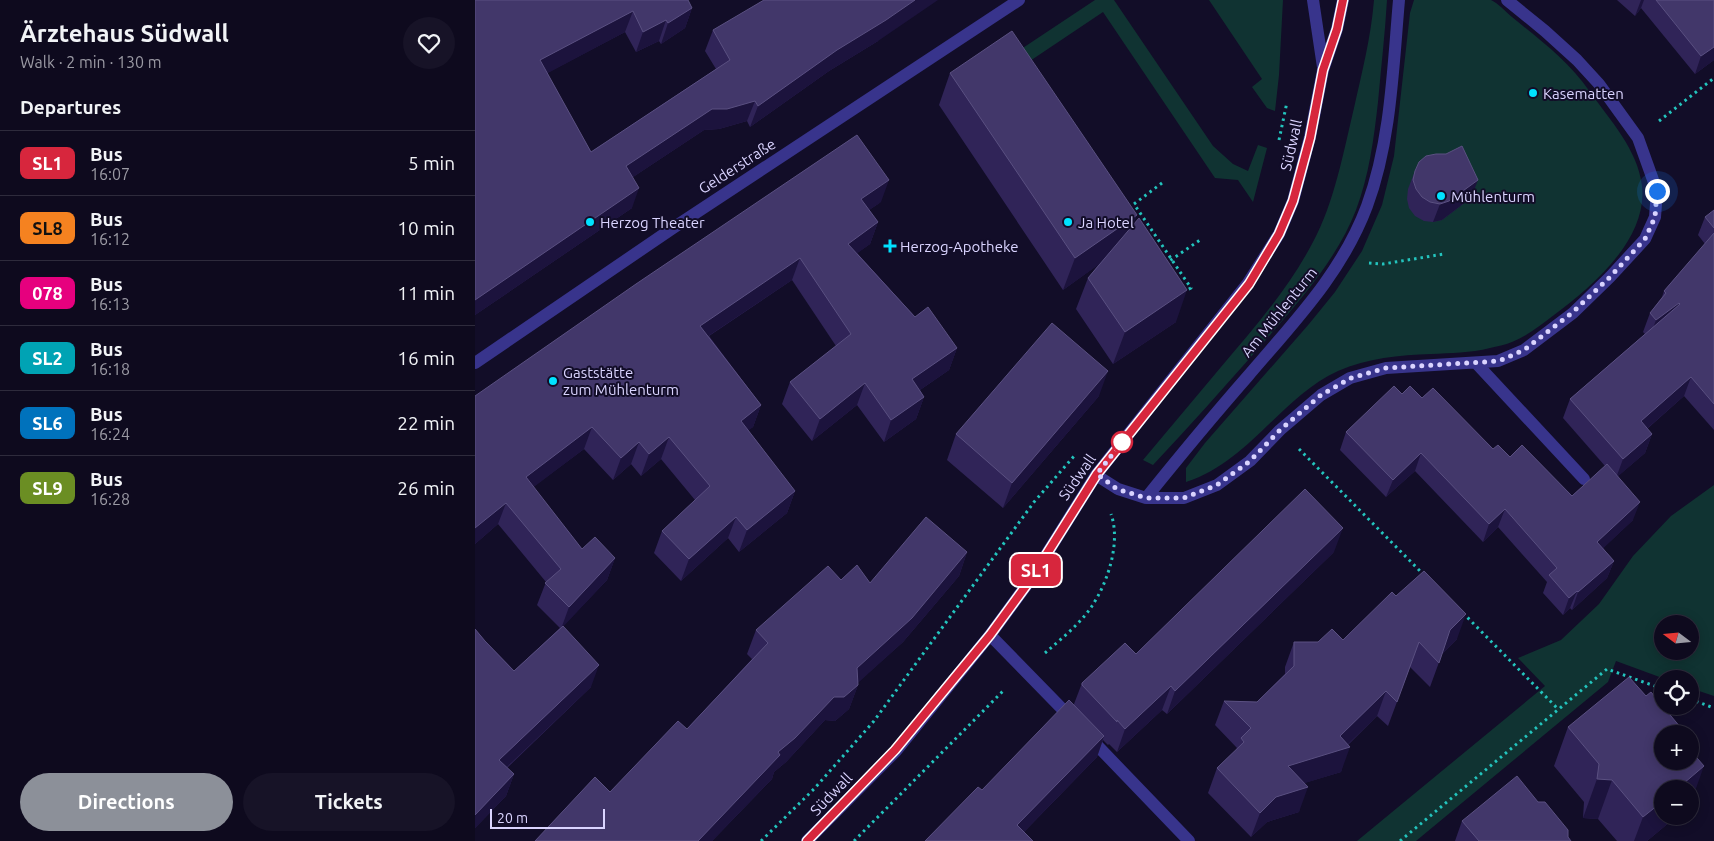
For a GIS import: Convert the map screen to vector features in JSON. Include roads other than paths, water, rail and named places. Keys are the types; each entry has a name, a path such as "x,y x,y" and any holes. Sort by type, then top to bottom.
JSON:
{"street":[{"name":"Gelderstraße","path":"475,363 673,228 1019,0"},
{"name":"Südwall","path":"1313,0 1323,70"},
{"name":"Südwall","path":"807,841 895,750 990,635 1031,579 1097,474 1249,284 1279,234 1300,177 1310,138 1323,70 1337,29 1343,0"},
{"name":"Am Mühlenturm","path":"1146,498 1199,432 1313,302 1349,247 1367,206 1378,169 1391,83 1399,0"},
{"path":"1097,474 1117,489 1146,498 1184,498 1217,485 1250,461 1280,430 1321,395 1351,378 1386,368 1499,361 1524,350 1573,312 1610,277 1645,239 1655,217 1657,191 1638,138 1599,84 1577,60 1507,0"},
{"path":"1476,363 1584,478"},
{"path":"990,635 1189,841"}],"place":[{"name":"Kasematten","path":"1533,93"},
{"name":"Mühlenturm","path":"1441,196"},
{"name":"Herzog Theater","path":"590,222"},
{"name":"Ja Hotel","path":"1068,222"},
{"name":"Herzog-Apotheke","path":"890,246"},
{"name":"Gaststätte zum Mühlenturm","path":"553,381"}]}
